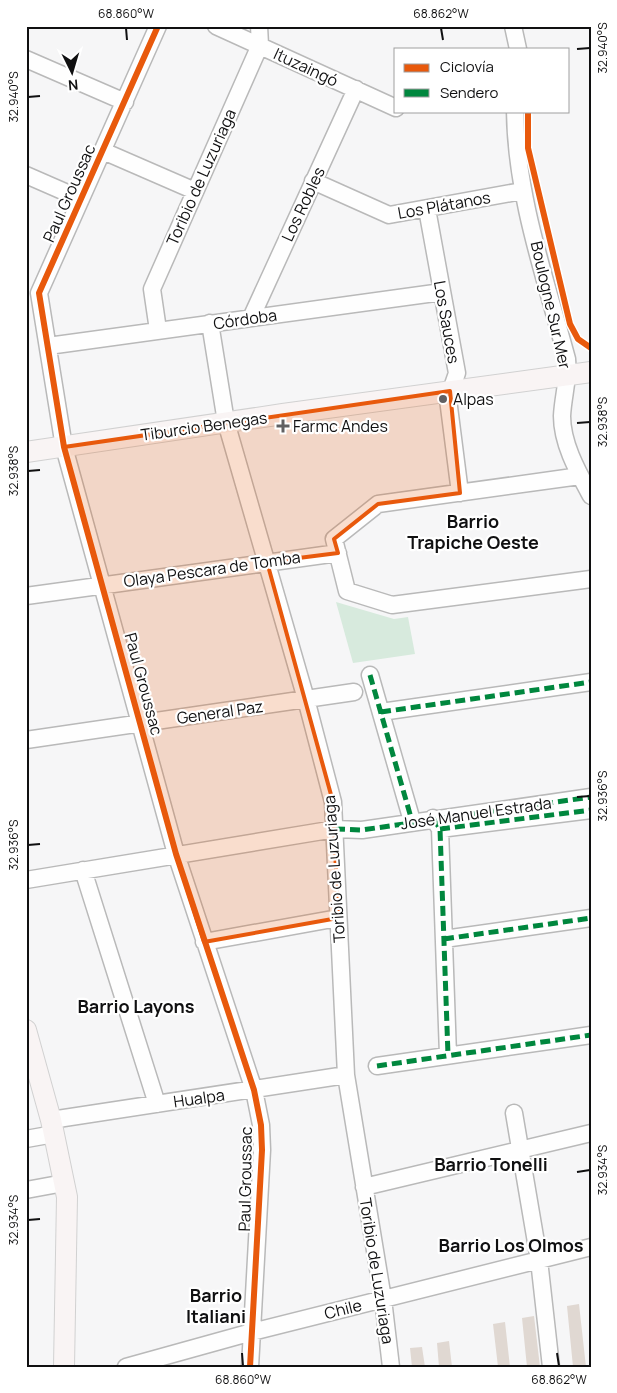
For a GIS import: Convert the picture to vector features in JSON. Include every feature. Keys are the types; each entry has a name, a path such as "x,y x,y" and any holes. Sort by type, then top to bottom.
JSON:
{"main road":[{"name":"Tiburcio Benegas","path":"26,452 450,390 591,372"},
{"path":"26,1030 53,1127 69,1211 64,1367"}],"street":[{"name":"Paul Groussac","path":"158,26 81,199 33,294 48,346 64,446 176,854 254,1090 261,1125 262,1145 250,1367"},
{"name":"Ituzaingó","path":"216,26 394,107"},
{"name":"Toribio de Luzuriaga","path":"158,330 152,289 260,45 259,26"},
{"path":"513,26 518,48"},
{"path":"26,59 125,102"},
{"name":"Los Robles","path":"250,318 356,89"},
{"name":"Boulogne Sur Mer","path":"515,112 516,141 522,191 567,358 568,375 562,419 567,442 580,476 591,496"},
{"path":"103,151 195,191"},
{"path":"26,175 81,199"},
{"name":"Los Plátanos","path":"313,181 389,215 522,191"},
{"name":"Los Sauces","path":"427,209 457,374 450,390 448,407 460,493"},
{"name":"Córdoba","path":"48,346 442,292"},
{"name":"Toribio de Luzuriaga","path":"210,323 226,422 268,562 333,802 346,1075 383,1299 392,1367"},
{"path":"580,476 378,504 334,539 347,591 392,605 591,579"},
{"name":"Olaya Pescara de Tomba","path":"26,596 338,553"},
{"path":"370,675 412,821"},
{"path":"381,712 591,682"},
{"name":"General Paz","path":"26,740 354,692"},
{"name":"José Manuel Estrada","path":"436,824 591,797"},
{"name":"José Manuel Estrada","path":"334,829 362,830 412,821 436,824 591,810"},
{"path":"436,824 444,939 448,1055"},
{"path":"26,880 334,829"},
{"path":"82,870 157,1104"},
{"path":"204,942 338,918"},
{"path":"444,939 591,918"},
{"path":"377,1066 591,1035"},
{"name":"Hualpa","path":"26,1139 53,1127 157,1104 346,1075"},
{"path":"514,1113 539,1260 552,1367"},
{"path":"364,1187 591,1132"},
{"path":"26,1190 64,1183"},
{"name":"Chile","path":"126,1367 252,1332 591,1247"}],"highlighted area":[{"path":"450,391 460,493 378,504 334,539 338,553 267,562 333,802 338,918 204,942 176,854 64,447"}],"green space":[{"path":"336,602 394,619 408,617 415,654 353,663"}],"building":[{"path":"579,1304 586,1367 573,1367 567,1306"},
{"path":"534,1316 540,1367 527,1367 522,1318"},
{"path":"505,1322 510,1367 498,1367 493,1324"},
{"path":"449,1341 452,1367 439,1367 437,1343"},
{"path":"422,1347 425,1367 412,1367 410,1348"}],"marked path":[{"path":"370,675 412,821"},
{"path":"381,712 591,682"},
{"path":"335,829 362,830 591,797"},
{"path":"440,829 591,810"},
{"path":"433,818 440,829 448,1055"},
{"path":"444,939 591,918"},
{"path":"377,1066 591,1035"}],"cycle path":[{"path":"158,26 39,293 64,447 176,854 254,1090 261,1125 262,1150 250,1367"},
{"path":"528,112 528,148 570,324 578,339 591,348"}],"place":[{"name":"Alpas","path":"443,399"},
{"name":"Farmc Andes","path":"283,426"}],"district":[{"name":"Barrio Trapiche Oeste","path":"473,532"},
{"name":"Barrio Layons","path":"136,1007"},
{"name":"Barrio Tonelli","path":"491,1165"},
{"name":"Barrio Los Olmos","path":"511,1246"},
{"name":"Barrio Italiani","path":"216,1306"}]}
